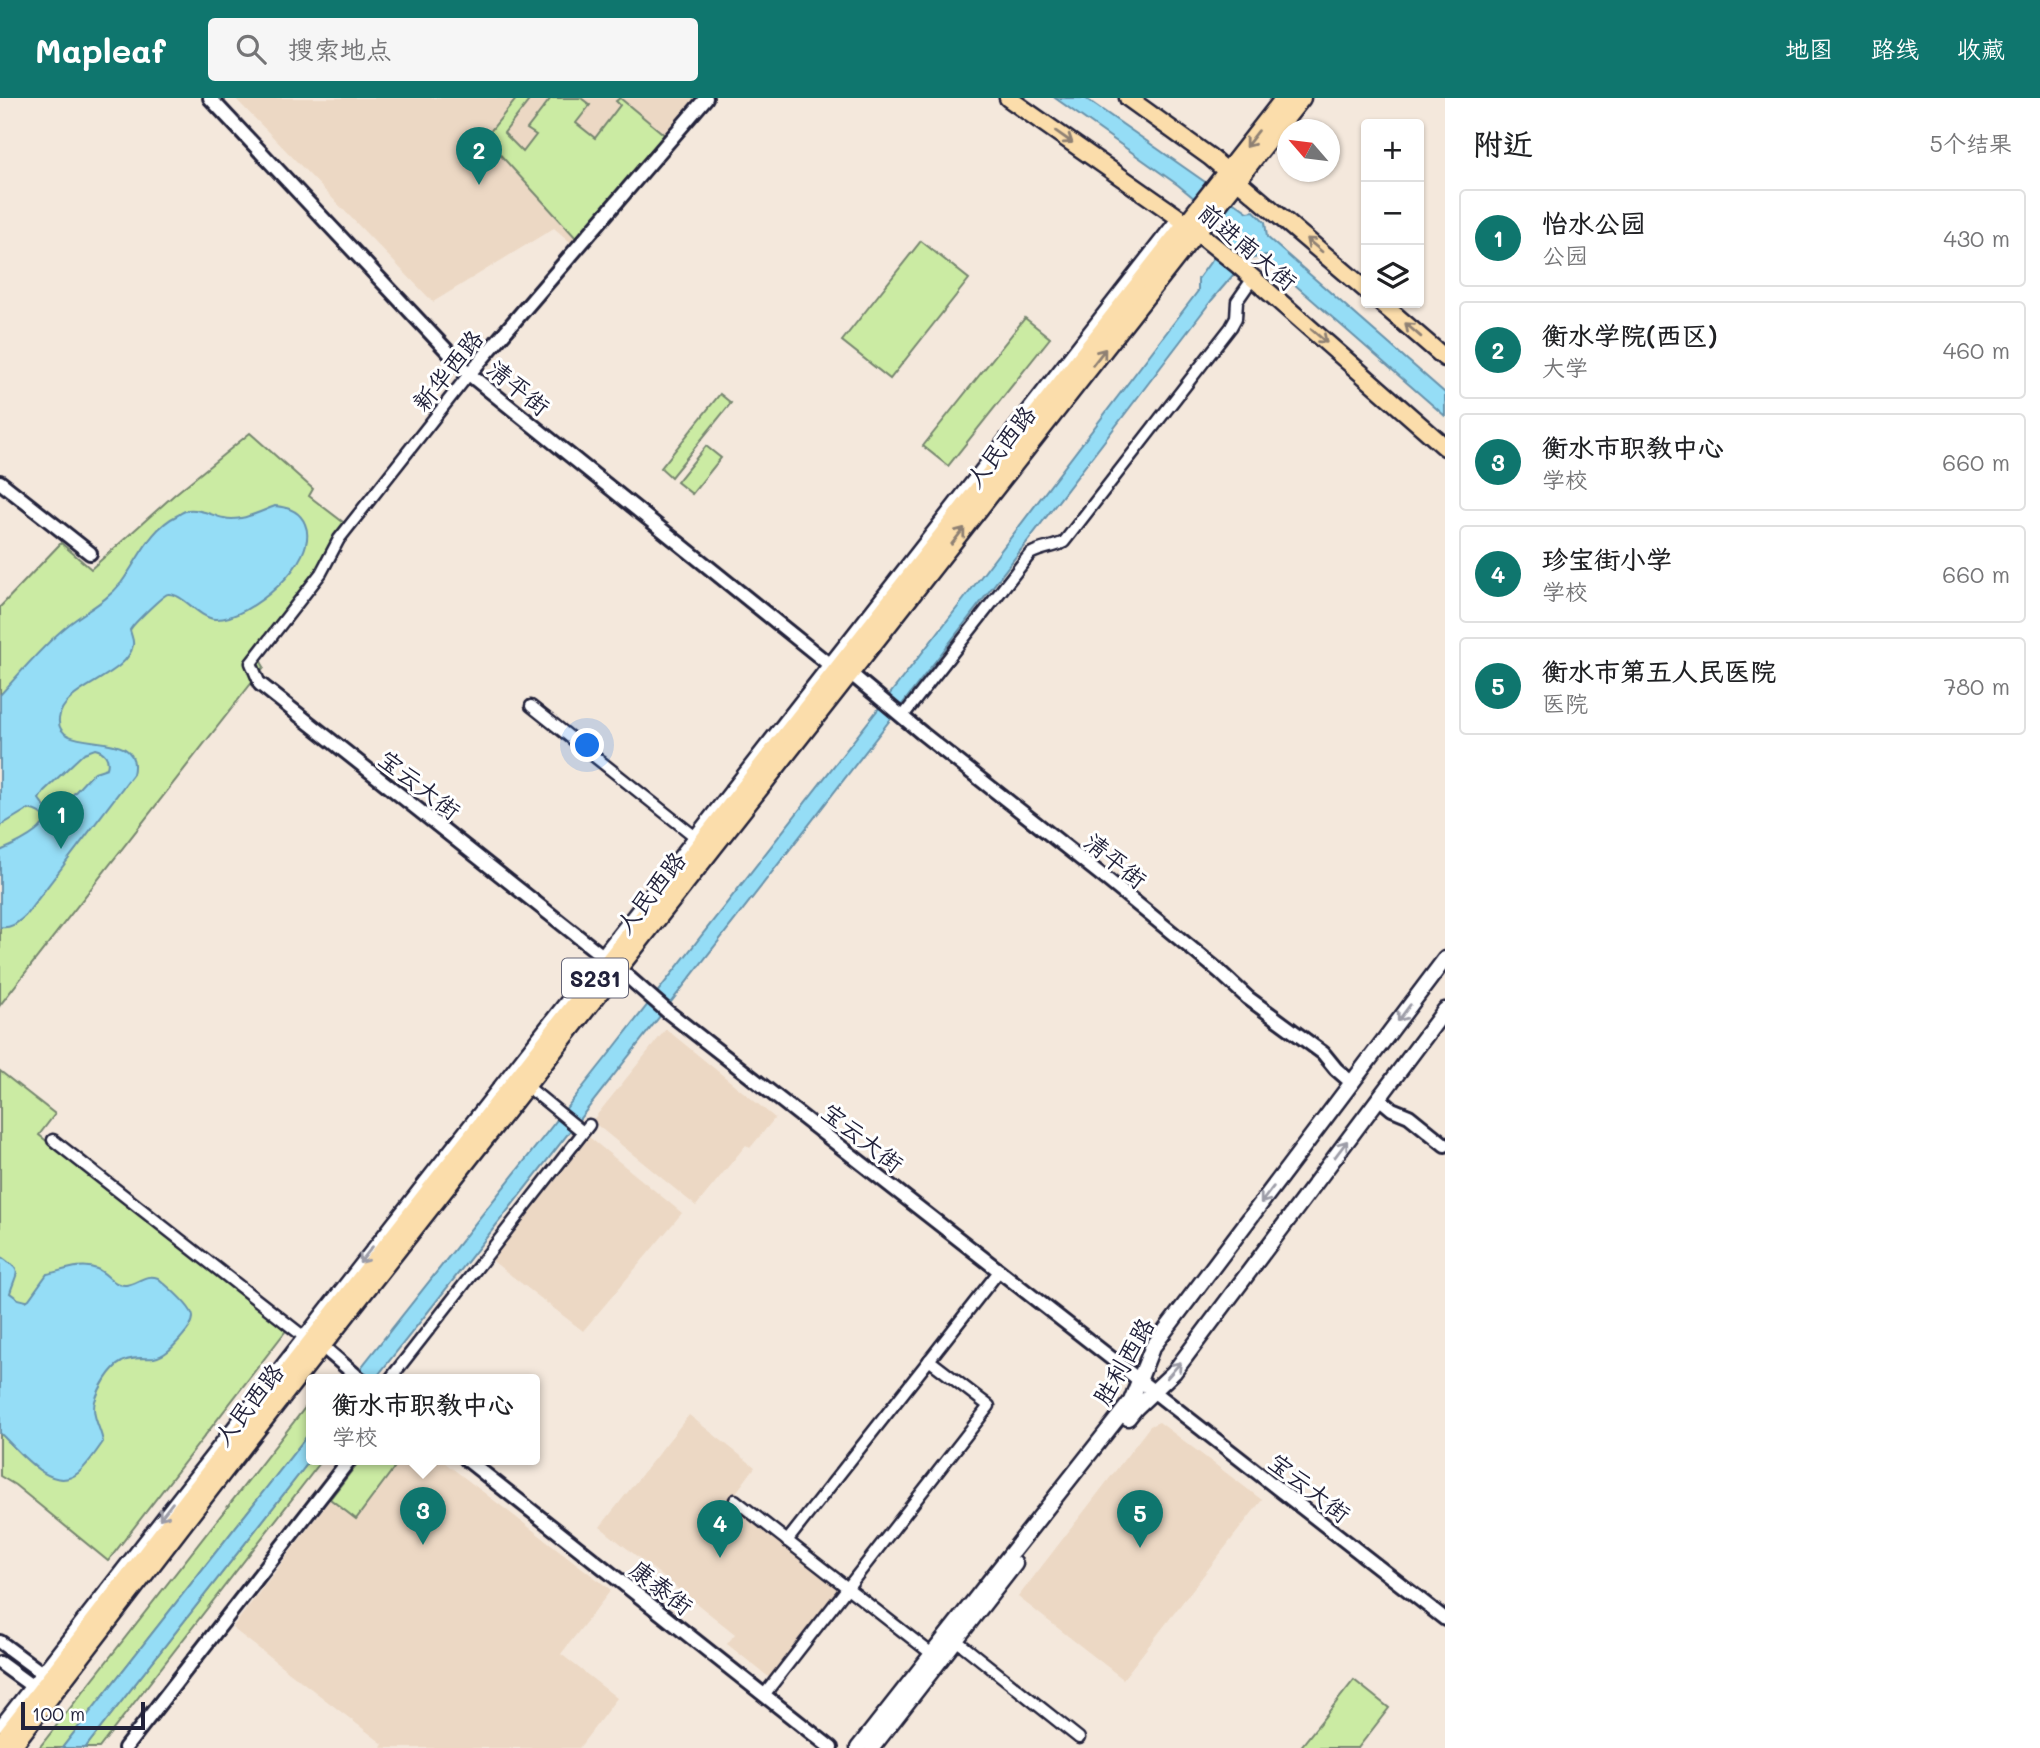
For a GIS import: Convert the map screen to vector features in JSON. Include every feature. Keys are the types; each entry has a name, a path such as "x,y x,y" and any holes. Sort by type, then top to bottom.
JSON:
{"main road":[{"name":"前进南大街","path":"1008,98 1191,222 1213,245 1445,447"},
{"name":"前进南大街","path":"1128,98 1210,157 1229,180 1361,286"},
{"name":"人民西路","path":"1229,180 1284,98"},
{"name":"人民西路","path":"0,1743 40,1682 1191,222 1302,98"},
{"path":"1387,308 1445,358"},
{"name":"人民西路","path":"10,1748 527,1086 610,962 698,839 838,669"},
{"name":"胜利西路","path":"859,1748 1131,1401 1152,1348 1445,958"},
{"name":"胜利西路","path":"872,1748 1136,1408 1174,1372 1445,1010"}],"street":[{"name":"清平街","path":"210,98 469,374 838,669 879,696 1219,971 1248,998 1323,1053 1342,1076 1352,1083"},
{"name":"新华西路","path":"260,684 251,663 321,573 340,539 469,374 706,98"},
{"path":"901,715 1030,554 1040,548 1053,548 1065,542 1231,327 1236,318 1237,300 1251,277"},
{"path":"0,482 90,553"},
{"name":"宝云大街","path":"260,684 610,962 668,1012 1445,1619"},
{"path":"531,706 698,839"},
{"path":"0,1725 40,1682 303,1336 610,962"},
{"path":"394,1374 583,1128 527,1086"},
{"path":"1379,1098 1392,1109 1409,1116 1445,1145"},
{"path":"53,1140 303,1336"},
{"path":"787,1541 1000,1270"},
{"path":"322,1346 354,1374"},
{"path":"764,1695 989,1406 929,1360"},
{"path":"125,1748 345,1465"},
{"name":"康泰街","path":"474,1465 831,1748"},
{"path":"735,1500 932,1654"},
{"path":"956,1640 1079,1738"},
{"path":"0,1642 40,1682"},
{"path":"0,1663 40,1682"}],"shaded area":[{"path":"235,98 709,98 583,253 554,228 433,302"},
{"path":"666,1029 775,1118 750,1148 746,1145 696,1206 592,1121"},
{"path":"589,1137 682,1213 583,1331 490,1259"},
{"path":"689,1415 755,1467 730,1501 841,1588 770,1678 727,1644 735,1634 600,1527"},
{"path":"1159,1422 1262,1500 1123,1679 1018,1597 1150,1426"},
{"path":"356,1465 448,1465 611,1590 561,1654 617,1698 579,1748 381,1748 383,1744 232,1628"}],"green space":[{"path":"517,98 531,98 504,133 523,152 536,135 527,129 551,98 581,98 590,105 576,123 595,138 620,105 616,101 620,98 673,142 586,249 485,138"},
{"path":"921,241 969,279 890,379 842,341"},
{"path":"1025,318 1050,338 948,466 923,446"},
{"path":"720,394 731,403 671,477 661,468"},
{"path":"250,433 313,489 309,496 352,529 254,650 264,667 0,1005 0,607 61,543 91,569 174,495"},
{"path":"706,446 721,458 692,494 677,482"},
{"path":"0,1071 55,1114 39,1135 288,1328 108,1561 15,1485 0,1476"},
{"path":"306,1406 306,1437 62,1748 39,1748"},
{"path":"306,1465 318,1465 99,1748 85,1748"},
{"path":"356,1465 396,1465 356,1519 330,1499"},
{"path":"1354,1680 1389,1708 1358,1748 1300,1748"}],"water":[{"path":"1055,98 1085,98 1248,212 1254,211 1265,222 1267,237 1445,393 1445,416 1270,263 1266,255 1246,260 1211,301 796,842 379,1374 356,1374 964,599 1198,291 1198,279 1232,232 1178,185"},
{"path":"275,506 297,513 305,524 307,538 302,554 278,586 245,610 229,617 215,619 203,615 179,597 165,595 130,630 133,643 128,656 119,666 71,698 63,708 59,719 62,730 71,737 114,745 126,750 133,759 133,774 25,916 11,926 0,927 0,851 36,832 44,819 40,813 28,809 0,826 0,695 58,634 115,590 145,545 168,521 188,510 230,519 243,518","holes":["98,750 107,758 107,768 89,777 58,811 55,813 47,810 39,799 44,791 84,753"]},
{"path":"0,1256 16,1269 10,1293 18,1299 29,1299 47,1274 85,1266 97,1269 121,1285 149,1277 158,1278 179,1296 192,1313 193,1320 188,1329 165,1353 154,1358 126,1360 109,1374 99,1390 94,1406 103,1442 85,1467 68,1478 57,1478 36,1468 0,1433"},
{"path":"306,1437 306,1465 85,1748 62,1748"}],"place":[{"name":"衡水学院(西区)","path":"479,185"},
{"name":"怡水公园","path":"61,849"},
{"name":"衡水市职教中心","path":"423,1545"},
{"name":"衡水市第五人民医院","path":"1140,1548"},
{"name":"珍宝街小学","path":"720,1558"}]}
